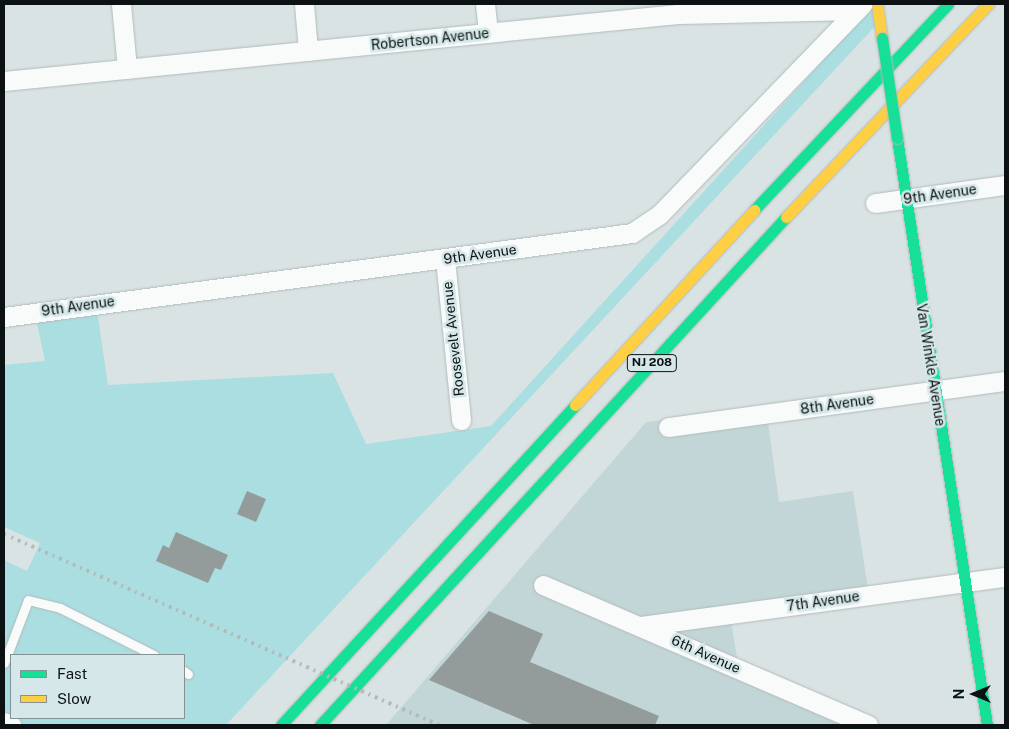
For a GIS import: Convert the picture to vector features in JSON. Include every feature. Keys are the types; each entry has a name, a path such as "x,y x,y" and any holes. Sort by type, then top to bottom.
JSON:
{"main road":[{"name":"Van Winkle Avenue","path":"877,4 987,725"},
{"name":"NJ 208","path":"281,725 817,141 948,4"},
{"name":"NJ 208","path":"320,725 844,153 988,4"}],"street":[{"path":"120,4 127,69"},
{"path":"304,4 308,51"},
{"path":"485,4 488,33"},
{"name":"Robertson Avenue","path":"4,81 488,33 677,9 860,7"},
{"name":"9th Avenue","path":"4,317 444,258 641,229 660,215 860,7"},
{"name":"9th Avenue","path":"875,203 1005,185"},
{"name":"Roosevelt Avenue","path":"444,258 461,420"},
{"name":"8th Avenue","path":"668,427 1005,381"},
{"name":"7th Avenue","path":"641,626 1005,576"},
{"name":"6th Avenue","path":"543,585 868,725"},
{"path":"4,722 11,725"}],"lane":[{"path":"4,663 28,600 60,608 152,654"}],"shaded area":[{"path":"874,4 879,22 226,725 4,725 4,560 27,571 40,543 4,527 4,365 45,361 34,310 96,304 108,385 333,373 366,444 491,426"},
{"path":"766,408 779,502 853,491 868,589 729,607 737,658 882,725 386,725 646,422"}],"building":[{"path":"247,491 266,499 256,522 237,514"},
{"path":"176,532 228,555 221,570 215,568 208,583 156,561 163,545 169,548"},
{"path":"489,611 543,634 530,662 659,716 655,725 534,725 429,680"}],"railway":[{"path":"4,534 440,725"}],"traffic: fast":[{"path":"754,210 948,4"},
{"path":"882,38 897,138"},
{"path":"897,138 987,725"},
{"path":"320,725 786,217"},
{"path":"281,725 575,405"}],"traffic: slow":[{"path":"877,4 882,38"},
{"path":"786,217 988,4"},
{"path":"575,405 754,210"}]}
